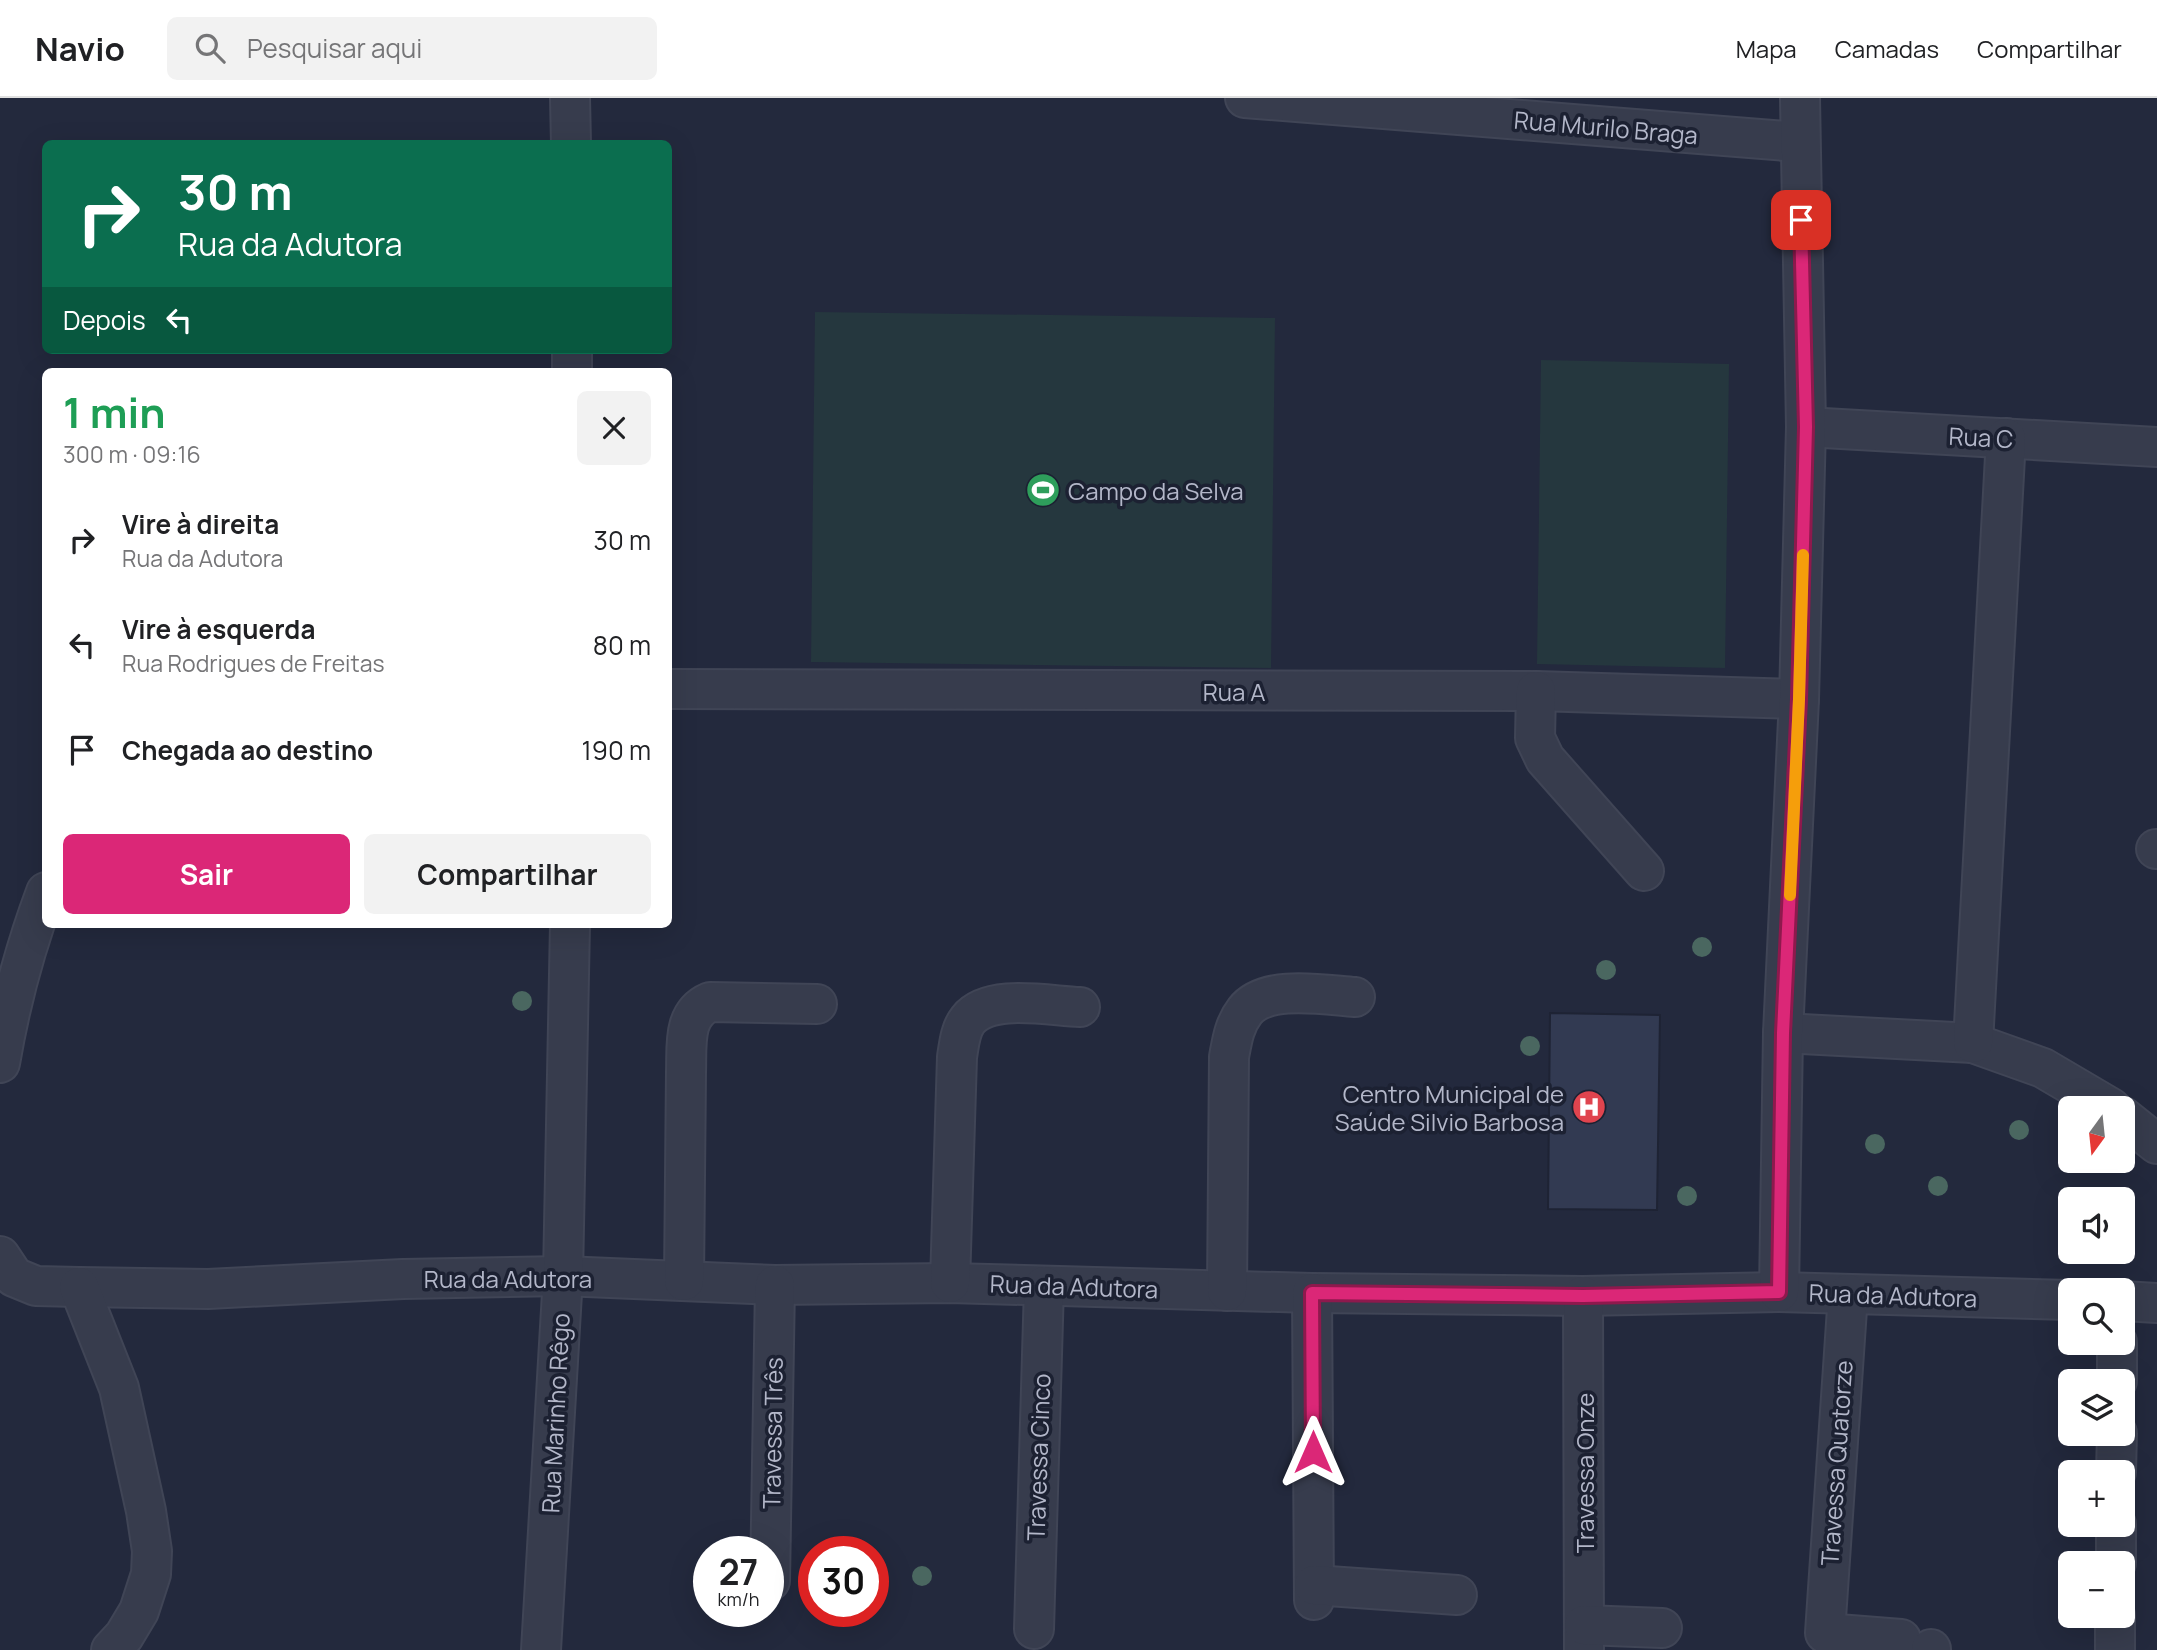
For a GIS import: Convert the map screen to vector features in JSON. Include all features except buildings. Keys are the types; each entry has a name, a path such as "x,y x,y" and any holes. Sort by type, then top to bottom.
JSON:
{"street":[{"path":"570,98 570,140"},
{"name":"Rua Murilo Braga","path":"1245,98 1800,142"},
{"path":"1779,1292 1783,1033 1799,699 1806,427 1800,98"},
{"name":"Rua C","path":"1806,427 2157,446"},
{"path":"1973,1043 2006,438"},
{"name":"Rua A","path":"672,689 1535,691 1799,699"},
{"path":"1535,691 1535,738 1545,759 1644,871"},
{"path":"0,1063 25,946 42,902"},
{"name":"Rua Marinho Rêgo","path":"541,1650 563,1276 570,928"},
{"path":"1227,1291 1229,1057 1238,1022 1247,1009 1264,998 1296,993 1355,997"},
{"path":"684,1281 688,1033 692,1014 699,1006 710,1002 817,1004"},
{"path":"950,1283 957,1057 966,1023 975,1013 991,1005 1009,1003 1080,1007"},
{"path":"1783,1033 1973,1043 2043,1068 2091,1096"},
{"path":"2135,1127 2157,1144"},
{"name":"Rua da Adutora","path":"0,1256 14,1276 36,1286 79,1287 208,1289 403,1279 563,1276 775,1285 950,1283 1312,1293 1583,1296 1779,1292 2058,1300"},
{"name":"Travessa Três","path":"771,1536 775,1285"},
{"name":"Travessa Cinco","path":"1034,1629 1044,1286"},
{"path":"79,1287 119,1388 152,1551 151,1574 139,1611 124,1636 111,1650"},
{"path":"1312,1293 1314,1593 1457,1595"},
{"name":"Travessa Quatorze","path":"1848,1294 1825,1633 1921,1646"},
{"name":"Travessa Onze","path":"1583,1296 1584,1637"},
{"path":"2135,1302 2157,1303"},
{"path":"1584,1637 1662,1628"},
{"path":"2115,1628 2115,1650"}],"shaded area":[{"name":"Campo da Selva","path":"815,312 1275,318 1271,668 811,662"},
{"path":"1541,360 1729,364 1725,668 1537,664"}],"slow traffic":[{"path":"1790,895 1803,555"}],"place":[{"name":"Campo da Selva","path":"1043,490"},
{"name":"Centro Municipal de Saúde Silvio Barbosa","path":"1589,1107"}],"route":[{"path":"1313,1452 1312,1293 1583,1296 1779,1292 1783,1033 1799,699 1806,427 1801,220"}]}
